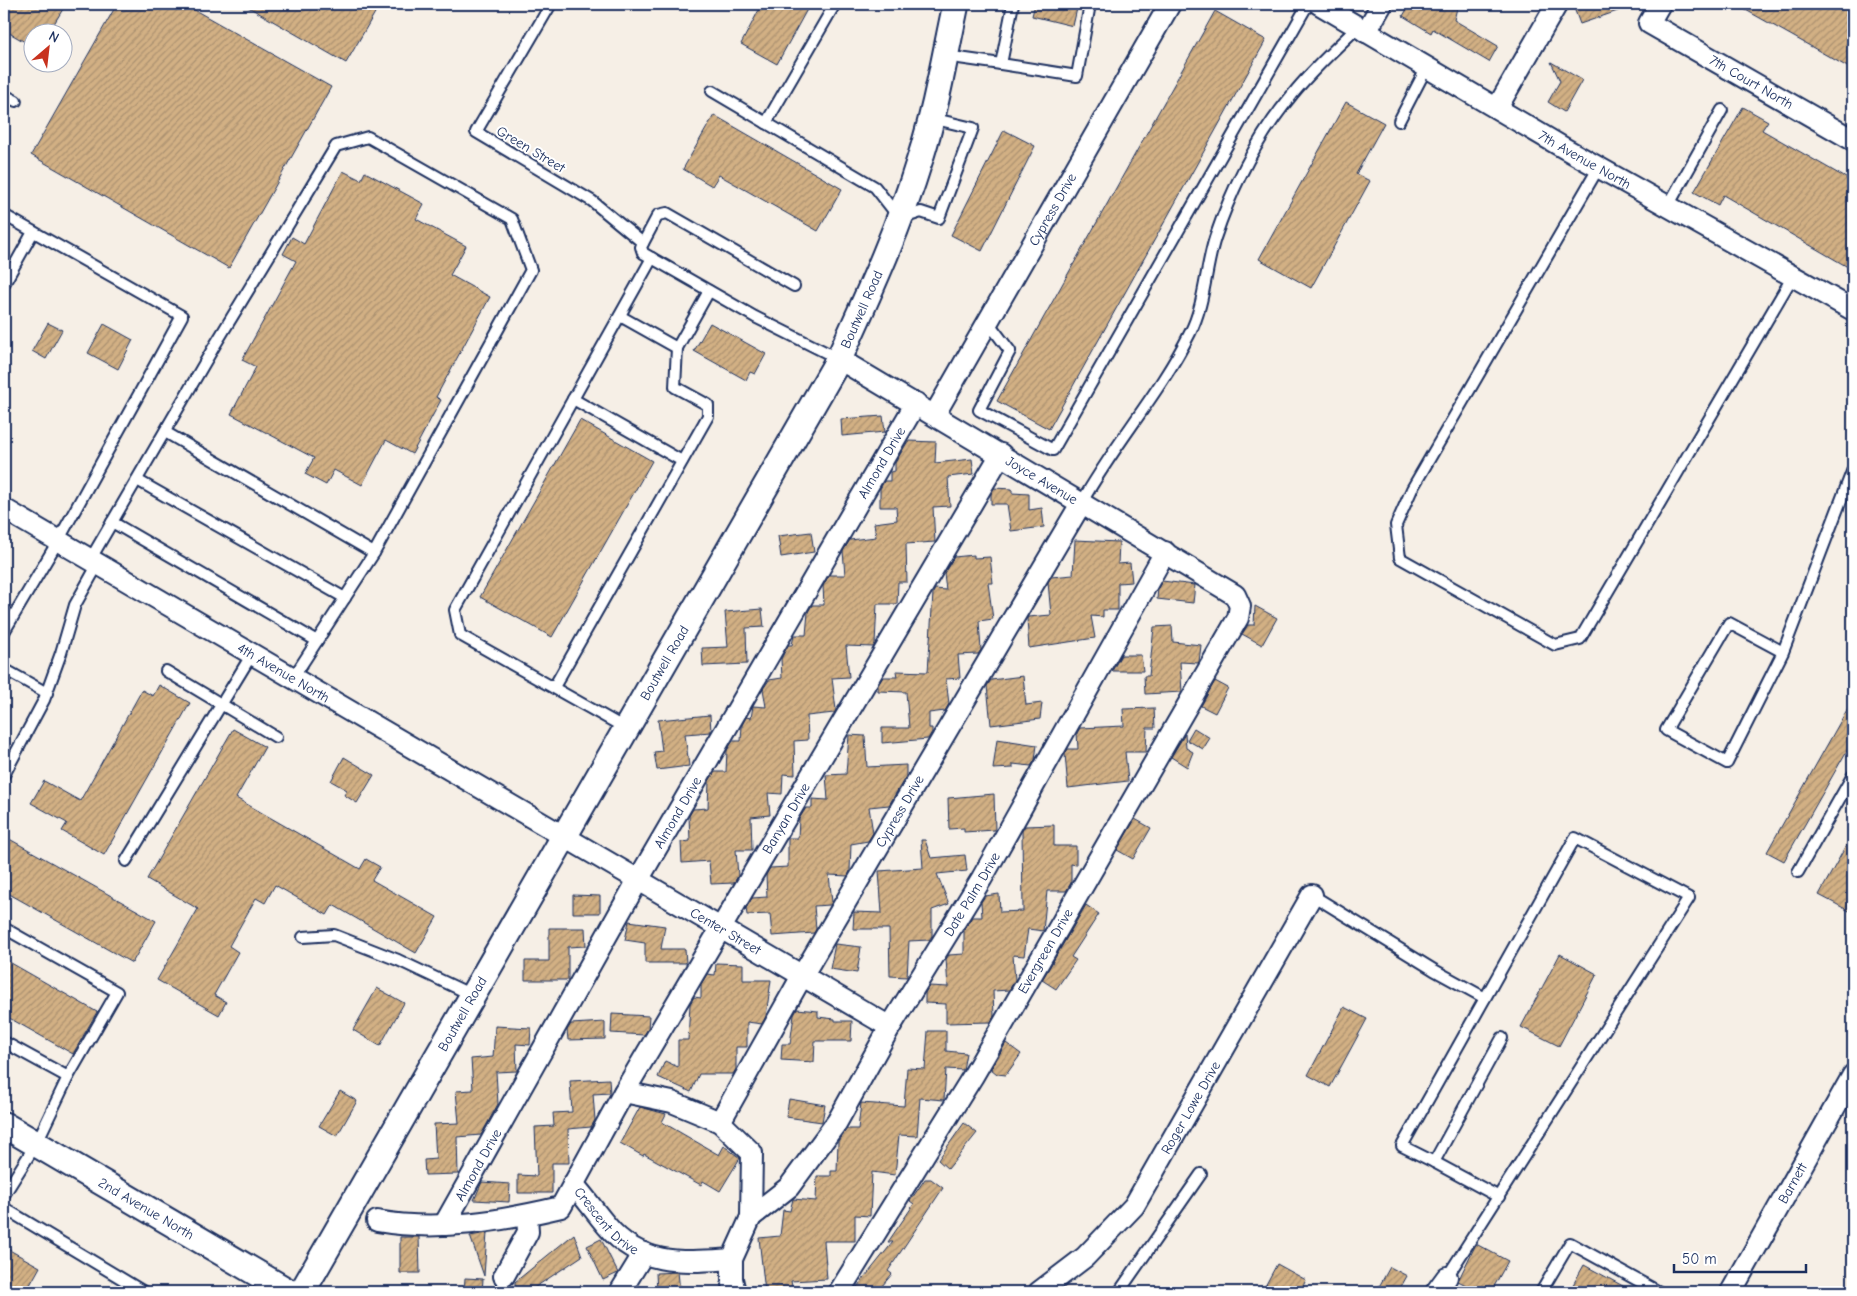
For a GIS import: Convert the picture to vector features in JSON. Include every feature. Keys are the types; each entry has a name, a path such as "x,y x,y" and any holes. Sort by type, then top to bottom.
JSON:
{"street":[{"name":"Boutwell Road","path":"302,1292 562,836 839,359 876,280 921,157 956,4"},
{"name":"Cypress Drive","path":"935,414 1170,4"},
{"name":"7th Avenue North","path":"1319,4 1599,167 1853,310"},
{"path":"1362,29 1382,4"},
{"path":"1497,108 1557,4"},
{"name":"7th Court North","path":"1660,4 1648,23 1853,140"},
{"name":"Joyce Avenue","path":"839,359 935,414 1235,594 1240,606"},
{"name":"Almond Drive","path":"444,1225 638,880 916,403"},
{"name":"Banyan Drive","path":"573,1184 624,1092 1001,454"},
{"name":"Cypress Drive","path":"720,1122 802,976 1082,502"},
{"name":"4th Avenue North","path":"4,509 562,836"},
{"name":"Date Palm Drive","path":"751,1217 788,1187 837,1122 890,1027 982,878 1165,552"},
{"name":"Evergreen Drive","path":"839,1292 972,1076 1238,618 1240,606"},
{"name":"Center Street","path":"562,836 890,1027"},
{"name":"Roger Lowe Drive","path":"1038,1292 1086,1257 1134,1206 1312,895"},
{"name":"Barnett","path":"1731,1292 1853,1075"},
{"path":"624,1092 672,1102 720,1122 752,1153 751,1217 732,1259 732,1279 735,1292"},
{"name":"2nd Avenue North","path":"4,1125 289,1292"},
{"name":"Crescent Drive","path":"377,1221 395,1224 444,1225 527,1215 561,1206 573,1184 608,1227 628,1244 644,1253 683,1263 732,1259"},
{"path":"504,1276 528,1232 527,1215"},
{"path":"620,1292 644,1253"}],"lane":[{"name":"Green Street","path":"551,4 476,132 592,201 643,243"},
{"path":"766,123 835,4"},
{"path":"1001,64 1013,4"},
{"path":"944,56 1077,76 1090,4"},
{"path":"988,322 1010,352 979,410 1053,450 1308,4"},
{"path":"1082,502 1103,463 1167,376 1191,331 1215,238 1236,188 1265,132 1292,95 1362,29"},
{"path":"1399,121 1427,67"},
{"path":"712,91 876,187 900,218 921,212 939,218 973,128 930,118"},
{"path":"4,95 16,101"},
{"path":"1668,206 1722,110"},
{"path":"4,775 47,693 75,605 112,522 220,336 336,146 368,137 512,219 531,270 374,553 293,678"},
{"path":"1599,167 1412,489 1396,525 1400,558 1555,645 1580,639 1792,276"},
{"path":"794,286 667,213 658,215 641,247 643,253 709,291 839,359"},
{"path":"4,215 182,316 58,541 4,632"},
{"path":"4,284 33,232"},
{"path":"625,728 460,635 455,610 652,258"},
{"path":"554,687 708,416 708,405 675,387 676,348 709,291"},
{"path":"620,316 676,348"},
{"path":"574,399 682,461"},
{"path":"165,432 374,553"},
{"path":"1783,652 1729,623 1666,730 1727,762 1783,652 1853,469"},
{"path":"137,480 345,598"},
{"path":"112,522 317,641"},
{"path":"126,861 252,654"},
{"path":"4,669 47,693"},
{"path":"166,671 221,706 276,737"},
{"path":"1798,872 1853,775"},
{"path":"1441,1284 1499,1197 1688,898 1575,838 1402,1146 1499,1197"},
{"path":"1312,895 1434,970 1485,998"},
{"path":"4,928 117,992 68,1077 36,1144 4,1195"},
{"path":"303,937 334,935 398,960 472,995"},
{"path":"1434,1162 1502,1038"},
{"path":"4,1042 68,1077"},
{"path":"1119,1292 1201,1174"},
{"path":"4,1208 144,1292"},
{"path":"1541,1292 1570,1244 1660,1292"}],"building":[{"path":"4,4 66,4 55,22 22,22 22,40 4,30"},
{"path":"117,4 184,4 331,87 229,268 31,155"},
{"path":"243,4 380,4 346,63"},
{"path":"762,4 810,4 777,64 741,44"},
{"path":"1035,4 1078,4 1073,26 1032,16"},
{"path":"1410,4 1458,4 1454,20 1498,46 1489,62 1433,29 1431,33 1403,16"},
{"path":"1586,4 1631,4 1632,6 1580,24 1574,8"},
{"path":"1735,4 1853,4 1853,70"},
{"path":"1215,11 1266,40 1049,429 997,401"},
{"path":"1551,62 1582,80 1564,112 1548,102 1560,81"},
{"path":"1346,102 1384,123 1356,174 1370,181 1311,288 1259,259"},
{"path":"1743,107 1768,121 1762,130 1853,182 1853,270 1723,195 1718,205 1694,192"},
{"path":"714,115 842,189 818,231 719,175 712,186 683,169"},
{"path":"1004,130 1035,146 982,251 951,235"},
{"path":"343,171 361,180 365,172 424,204 416,219 466,246 450,275 490,297 436,397 441,400 412,454 386,440 362,485 334,470 326,485 305,474 314,458 231,414 256,367 242,360 296,261 283,254 292,237 304,244"},
{"path":"48,323 62,330 46,359 32,351"},
{"path":"710,323 766,354 755,374 750,372 746,380 694,351"},
{"path":"104,324 133,340 118,369 88,353"},
{"path":"883,416 885,432 842,436 841,419"},
{"path":"580,420 652,461 552,637 480,597"},
{"path":"908,441 936,442 935,463 972,459 974,474 948,477 950,506 933,507 935,542 906,544 907,582 898,582 897,604 877,604 875,644 873,647 846,646 849,677 832,678 836,710 834,713 807,716 808,740 794,741 795,775 783,774 782,794 768,793 770,815 751,817 752,850 736,850 738,876 734,883 711,884 709,861 682,863 681,842 690,841 689,816 693,809 708,808 709,781 715,772 726,772 727,750 733,741 741,741 742,725 746,717 751,718 753,706 766,707 763,689 769,680 782,678 781,659 788,645 792,645 794,635 806,635 808,612 812,605 824,605 823,586 829,575 845,575 843,551 850,540 876,537 874,523 897,520 896,507 880,507 880,489 884,481 890,481 890,472 895,471 895,463"},
{"path":"994,488 1012,489 1012,493 1029,494 1029,510 1042,508 1044,527 1011,531 1007,504 991,504 991,493"},
{"path":"811,532 814,552 781,557 778,536"},
{"path":"1075,540 1119,542 1118,564 1130,563 1132,582 1118,583 1118,610 1103,610 1103,617 1091,616 1095,638 1029,648 1027,619 1028,617 1051,615 1048,582 1051,577 1073,575"},
{"path":"974,555 974,558 990,557 993,583 988,583 993,619 979,621 981,650 978,654 958,655 960,678 946,679 949,704 945,711 929,713 929,728 932,728 932,732 928,739 882,743 882,728 909,728 906,692 878,691 878,685 883,677 897,677 896,671 928,672 933,593 935,589 946,590 944,573 954,557"},
{"path":"1162,581 1195,585 1193,603 1157,599 1158,588"},
{"path":"1255,606 1277,618 1262,645 1242,634 1248,625 1254,625"},
{"path":"762,609 764,627 746,628 747,664 703,666 702,648 728,647 725,612"},
{"path":"1172,626 1173,642 1201,645 1199,662 1180,662 1182,692 1145,694 1144,676 1149,676 1154,627"},
{"path":"1121,655 1141,655 1143,671 1112,671"},
{"path":"1023,676 1026,705 1042,703 1040,719 991,725 987,686 991,680"},
{"path":"1215,681 1228,688 1215,713 1201,706"},
{"path":"159,685 190,703 104,855 62,831 67,823 31,803 44,781 80,801 142,690 153,696"},
{"path":"1853,699 1853,740 1784,861 1767,852"},
{"path":"1154,708 1155,728 1147,728 1146,752 1125,752 1128,781 1068,788 1065,754 1068,749 1078,749 1077,733 1080,728 1124,726 1123,709"},
{"path":"710,715 711,732 685,734 689,766 657,770 654,752 662,751 658,720"},
{"path":"1194,728 1210,738 1203,749 1187,740"},
{"path":"233,729 265,747 236,798 360,869 366,859 380,867 372,880 437,917 416,953 333,905 327,915 275,885 265,903 256,898 229,946 238,952 214,995 226,1002 219,1015 157,980 198,909 147,879"},
{"path":"1185,734 1186,748 1193,752 1187,767 1171,757"},
{"path":"849,735 865,736 867,767 906,765 906,776 889,805 869,807 873,833 868,841 851,844 850,871 848,876 829,875 832,902 830,905 814,906 816,929 814,933 772,936 770,914 747,915 746,908 752,898 767,897 766,875 770,868 788,867 788,838 798,838 799,819 806,808 812,808 812,799 828,800 826,775 846,774"},
{"path":"997,739 1037,745 1035,760 1031,766 1013,764 1013,768 993,769"},
{"path":"344,757 374,775 357,803 344,795 347,790 331,781"},
{"path":"994,794 995,830 964,832 964,828 949,829 948,798"},
{"path":"1135,819 1151,828 1133,859 1117,850"},
{"path":"1054,825 1054,846 1076,846 1076,865 1071,864 1071,883 1066,891 1047,891 1043,931 1028,929 1024,956 1013,955 1015,980 1009,990 993,991 994,1016 991,1022 946,1023 946,1004 925,1003 925,993 929,986 948,987 946,959 949,955 964,954 964,930 972,917 982,917 981,902 985,896 999,894 1000,912 1023,911 1022,831 1025,826"},
{"path":"1853,833 1853,913 1819,895"},
{"path":"4,836 156,921 132,963 4,891"},
{"path":"921,840 925,840 931,858 965,855 967,871 937,874 949,904 932,910 932,936 929,940 909,941 907,977 890,976 889,929 853,929 854,912 882,913 879,871 923,868"},
{"path":"573,895 600,896 600,913 573,913"},
{"path":"1086,905 1099,914 1071,957 1076,960 1056,989 1042,980"},
{"path":"629,921 665,926 661,949 685,949 686,963 645,963 645,943 625,940"},
{"path":"549,928 585,928 586,946 568,947 568,980 525,980 525,961 549,961"},
{"path":"835,944 861,947 857,973 830,969"},
{"path":"1560,954 1597,974 1559,1046 1521,1027"},
{"path":"4,959 97,1012 73,1054 4,1015"},
{"path":"716,963 743,964 743,980 771,980 766,1016 762,1024 747,1022 747,1047 736,1047 736,1069 733,1074 699,1074 691,1092 658,1077 665,1061 678,1067 678,1040 688,1040 690,1004 694,997 701,998 701,984 707,974 715,975"},
{"path":"377,988 404,1003 380,1046 353,1030"},
{"path":"1344,1007 1367,1019 1330,1087 1308,1075"},
{"path":"797,1009 818,1011 818,1017 835,1019 835,1021 852,1021 851,1041 815,1041 814,1062 781,1060 782,1044 790,1044 794,1015"},
{"path":"612,1014 649,1016 648,1029 644,1035 611,1033"},
{"path":"605,1022 605,1039 568,1040 567,1030 571,1024"},
{"path":"495,1026 531,1028 530,1045 516,1044 517,1071 496,1072 498,1104 481,1135 457,1137 458,1174 425,1175 424,1160 436,1159 434,1124 459,1123 456,1091 473,1090 471,1059 493,1057"},
{"path":"928,1031 946,1031 946,1051 966,1053 963,1070 946,1069 944,1100 920,1098 917,1136 899,1135 895,1175 872,1172 870,1216 855,1215 855,1241 824,1241 827,1279 791,1281 793,1292 765,1292 759,1238 780,1236 783,1210 790,1211 793,1199 816,1201 817,1176 831,1176 831,1171 837,1171 838,1141 847,1129 858,1129 861,1103 904,1106 907,1068 925,1069"},
{"path":"1006,1043 1021,1054 1006,1075 997,1074 991,1069"},
{"path":"609,1079 610,1093 593,1094 595,1120 591,1127 568,1129 569,1163 552,1163 552,1193 518,1193 518,1175 537,1176 535,1127 554,1126 553,1113 572,1112 570,1081"},
{"path":"340,1091 357,1101 337,1136 319,1126"},
{"path":"789,1099 825,1105 822,1122 786,1117"},
{"path":"640,1107 666,1114 662,1122 719,1155 724,1146 740,1158 720,1191 703,1181 701,1185 620,1143"},
{"path":"964,1123 977,1133 948,1169 938,1160"},
{"path":"925,1179 931,1179 943,1188 888,1271 892,1274 877,1292 853,1292 893,1242 888,1242 914,1204 910,1201"},
{"path":"482,1182 510,1184 509,1202 474,1200"},
{"path":"487,1233 484,1276 470,1236"},
{"path":"574,1234 582,1256 528,1292 519,1292 515,1288 515,1282"},
{"path":"400,1237 419,1237 420,1273 400,1273"},
{"path":"601,1239 618,1273 603,1280 587,1246"},
{"path":"1476,1244 1508,1261 1491,1292 1480,1292 1458,1281"},
{"path":"4,1247 40,1267 26,1292 4,1292"},
{"path":"1277,1264 1306,1280 1300,1292 1262,1292"},
{"path":"1584,1265 1634,1292 1569,1292"},
{"path":"1390,1267 1407,1276 1398,1292 1376,1292"},
{"path":"678,1272 680,1291 657,1292 656,1273"},
{"path":"465,1278 483,1279 482,1292 464,1292"}]}
